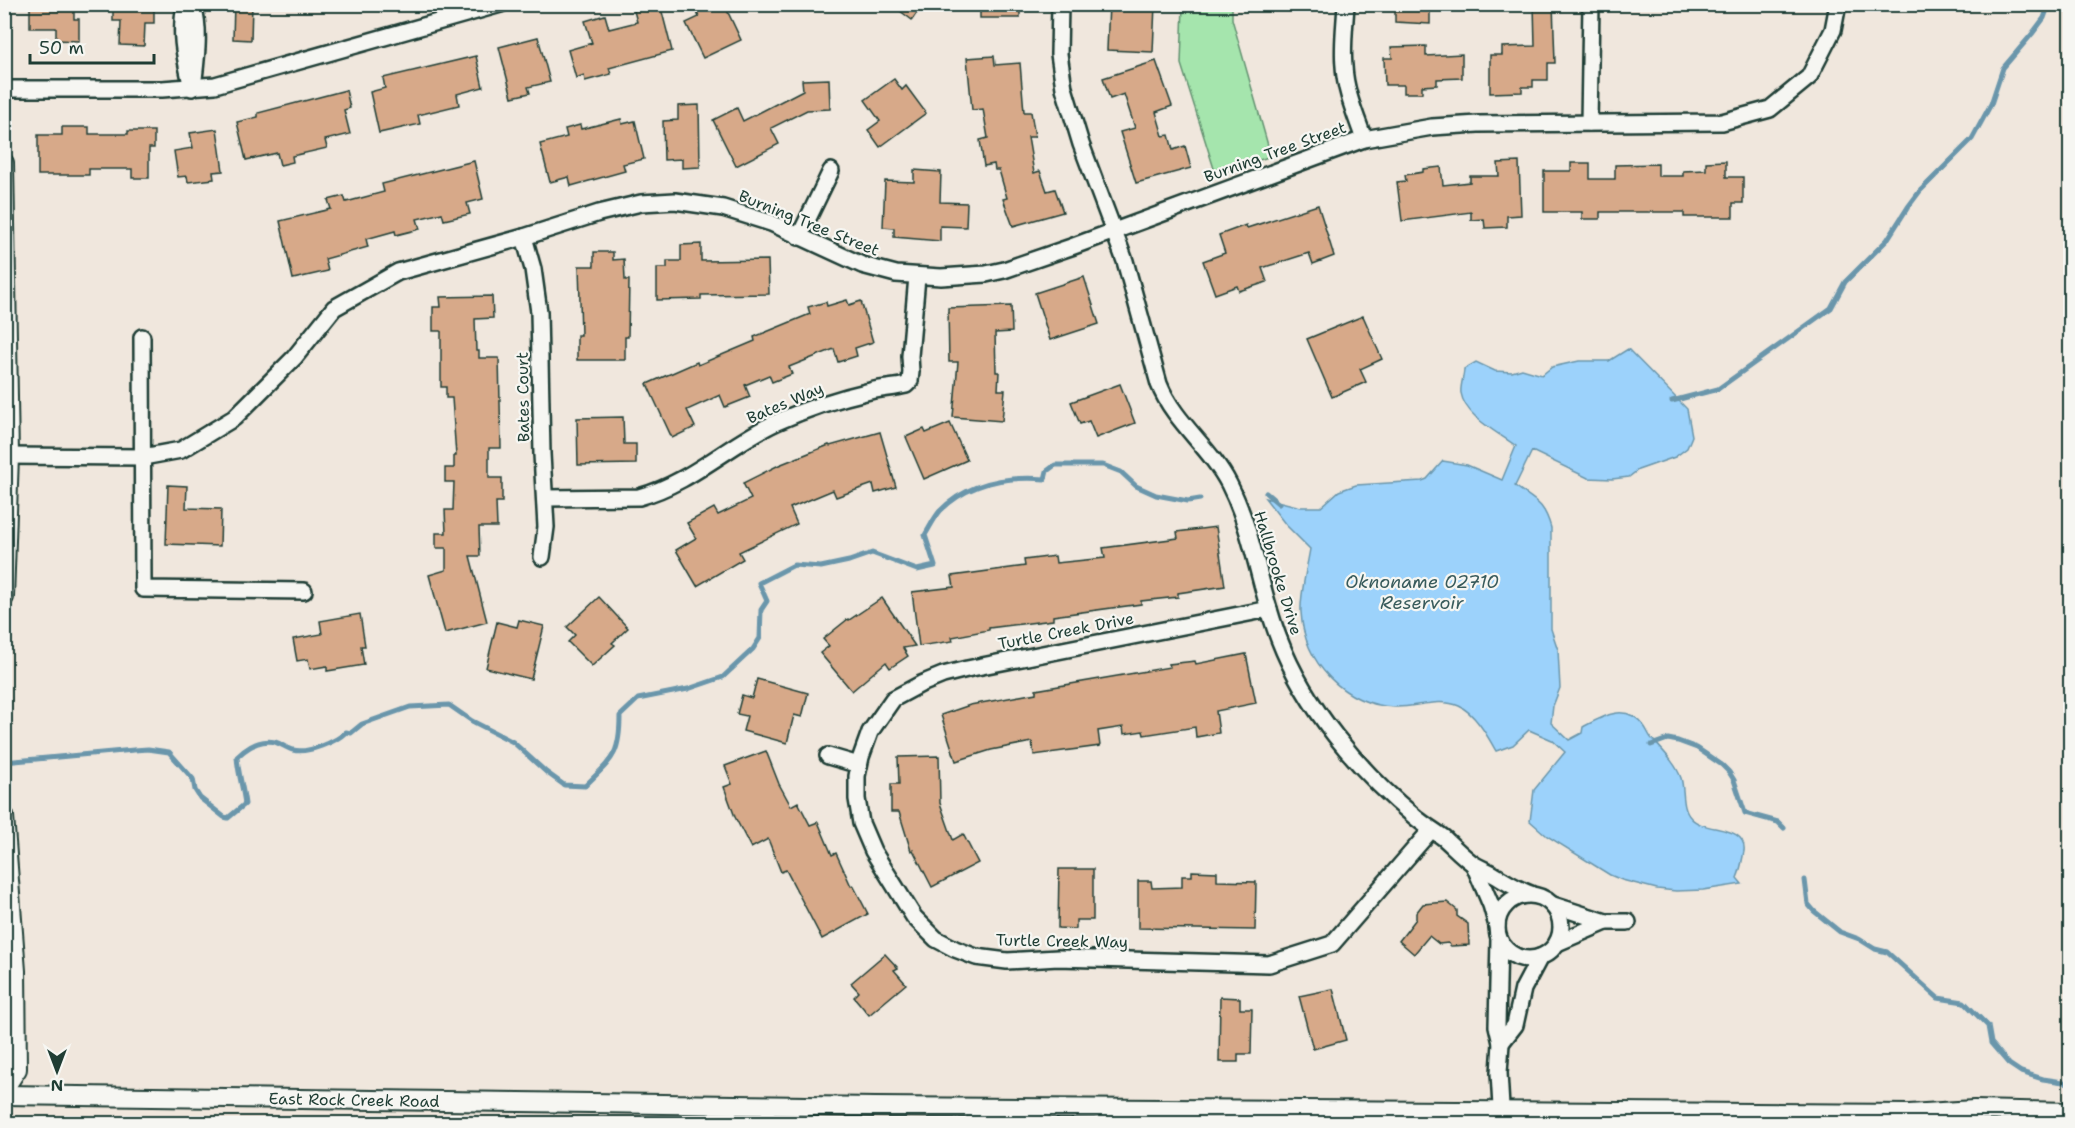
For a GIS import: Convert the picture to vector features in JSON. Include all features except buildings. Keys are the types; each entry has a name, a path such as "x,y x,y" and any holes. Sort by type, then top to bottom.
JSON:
{"street":[{"path":"186,4 183,20 183,49 192,88"},
{"path":"192,88 198,49 193,4"},
{"path":"4,89 192,88 236,80 501,4"},
{"name":"Hallbrooke Drive","path":"1060,4 1059,54 1064,88 1081,144 1125,261 1166,400 1215,461 1229,483 1247,526 1269,609 1292,670 1322,718 1385,790 1474,865 1489,871 1515,888 1543,898 1553,905 1606,922"},
{"path":"1346,4 1343,39 1344,68 1350,99 1364,139"},
{"path":"1589,123 1591,4"},
{"name":"Burning Tree Street","path":"6,456 143,457 182,450 234,418 294,358 334,308 398,272 630,205 675,201 723,208 771,223 877,270 917,277 964,277 1004,270 1364,139 1432,127 1478,124 1722,122 1770,109 1809,77 1833,30 1838,4"},
{"path":"4,163 6,456 4,597"},
{"path":"799,237 831,171"},
{"name":"Bates Court","path":"524,237 533,269 539,312 546,527 542,558"},
{"name":"Bates Way","path":"545,498 639,497 652,493 696,471 777,422 868,391 906,385 910,381 911,372 910,356 917,277"},
{"path":"142,337 143,589 304,591"},
{"name":"Turtle Creek Drive","path":"881,713 899,695 943,675 1269,609"},
{"name":"Turtle Creek Way","path":"881,713 870,732 859,765 857,799 861,823 873,851 914,917 936,939 976,957 1007,961 1058,958 1269,964 1332,944 1431,830"},
{"path":"828,756 859,765"},
{"path":"4,816 16,971 17,1069 4,1089"},
{"name":"Hallbrooke Drive","path":"1474,865 1491,905 1498,933"},
{"name":"Hallbrooke Drive","path":"1501,1117 1499,1073 1501,1043 1497,1026 1498,916 1503,907 1512,899 1531,894"},
{"path":"1553,905 1561,923 1561,933 1557,943"},
{"path":"1606,922 1628,922"},
{"name":"Hallbrooke Drive","path":"1501,1043 1515,1025 1523,989 1540,957 1557,943 1606,922"},
{"path":"1498,933 1504,948 1512,954 1526,959 1540,957"},
{"name":"East Rock Creek Road","path":"4,1095 1501,1117 1909,1114 1974,1110 2070,1112"}],"green space":[{"path":"1183,5 1232,5 1232,19 1271,156 1216,175 1181,64"}],"water":[{"name":"Oknoname 02710 Reservoir","path":"1628,349 1687,409 1692,436 1687,448 1675,457 1638,470 1629,477 1612,479 1588,478 1532,451 1515,486 1542,507 1551,528 1551,629 1558,650 1560,688 1553,706 1551,723 1569,740 1582,733 1583,727 1614,713 1630,714 1637,719 1679,773 1686,809 1691,818 1705,826 1732,833 1743,842 1744,851 1737,878 1742,884 1703,890 1676,891 1657,889 1610,875 1547,836 1530,821 1534,790 1565,752 1552,740 1529,730 1513,745 1496,751 1476,720 1459,706 1443,702 1395,707 1376,704 1344,690 1319,664 1304,631 1301,605 1310,549 1286,525 1265,498 1301,507 1321,507 1339,491 1356,485 1422,481 1427,479 1443,461 1467,465 1502,480 1516,446 1484,424 1469,410 1461,393 1464,369 1476,362 1495,371 1512,372 1522,369 1542,375 1552,367 1579,361 1609,361"}],"waterway":[{"path":"1672,401 1718,389 1831,308 1845,282 1887,240 1920,191 1972,139 1991,104 2003,68 2044,18 2049,4"},
{"path":"4,762 148,749 169,752 193,779 195,790 200,798 228,818 245,804 237,757 254,744 270,741 293,750 313,749 329,743 346,732 351,733 362,724 410,707 449,705 472,721 513,742 564,785 585,786 613,756 620,729 620,716 638,699 688,689 723,677 753,649 760,638 761,610 767,601 759,583 794,565 821,567 872,553 917,570 935,566 925,535 940,511 951,501 989,483 1002,480 1045,479 1047,471 1055,465 1103,465 1121,472 1136,486 1156,495 1188,501 1200,499"},
{"path":"1266,493 1279,504"},
{"path":"1651,745 1668,739 1697,748 1729,772 1745,813 1778,822 1784,828"},
{"path":"1805,880 1808,904 1814,911 1840,932 1859,939 1875,949 1887,952 1938,998 1964,1002 1988,1026 1991,1043 2009,1064 2021,1072 2043,1079 2070,1083"}]}
